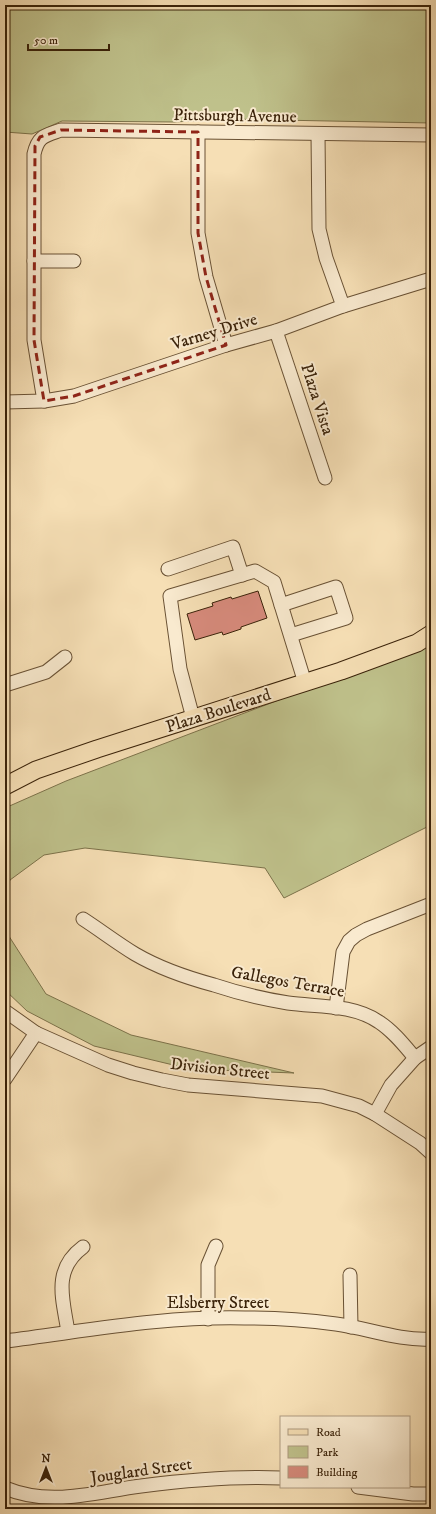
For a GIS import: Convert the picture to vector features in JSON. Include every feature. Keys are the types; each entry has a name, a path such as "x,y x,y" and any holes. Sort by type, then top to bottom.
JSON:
{"main road":[{"name":"Plaza Boulevard","path":"5,786 36,770 341,671 417,643 431,634"}],"street":[{"name":"Pittsburgh Avenue","path":"34,261 35,146 40,138 60,130 431,135"},
{"path":"198,132 198,233 206,277 226,345"},
{"path":"318,134 319,229 326,258 343,306"},
{"path":"44,400 34,340 34,261 74,261"},
{"name":"Varney Drive","path":"5,402 44,400 74,396 226,345 276,331 343,306 431,279"},
{"name":"Plaza Vista","path":"276,331 325,478"},
{"path":"168,569 233,547 242,574"},
{"path":"193,718 180,669 170,596 255,571 274,582 305,682"},
{"path":"281,605 336,587 346,618 291,635"},
{"path":"5,685 46,672 65,657"},
{"path":"336,1008 342,952 349,941 367,929 431,904"},
{"name":"Gallegos Terrace","path":"83,919 137,955 187,976 263,998 287,1003 336,1008 366,1015 379,1022 395,1036 415,1058"},
{"name":"Division Street","path":"5,1011 36,1033 108,1065 162,1080 188,1085 322,1096 359,1106 375,1114 420,1143 431,1153"},
{"path":"5,1079 36,1033"},
{"path":"375,1114 391,1085 415,1058 431,1047"},
{"path":"208,1319 208,1265 216,1246"},
{"path":"68,1332 62,1279 67,1264 83,1247"},
{"path":"350,1275 350,1327"},
{"name":"Elsberry Street","path":"5,1341 150,1321 246,1318 336,1324 407,1338 431,1339"},
{"name":"Jouglard Street","path":"6,1489 31,1496 65,1498 139,1486 210,1478 280,1478"},
{"path":"366,1488 413,1494 431,1494"}],"highlighted area":[{"path":"61,130 198,132 198,233 206,277 226,345 74,396 44,401 34,340 35,146 40,137"}],"green space":[{"path":"5,5 431,5 431,123 227,119 174,122 62,121 32,134 5,132"},
{"path":"431,642 431,825 284,898 265,868 85,848 44,855 10,880 5,894 5,808 66,781"},
{"path":"5,930 46,994 131,1035 294,1073 190,1069 94,1046 27,1011 5,990"}],"building":[{"path":"258,591 267,618 223,635 222,632 195,640 187,614 213,606 212,603"}]}
